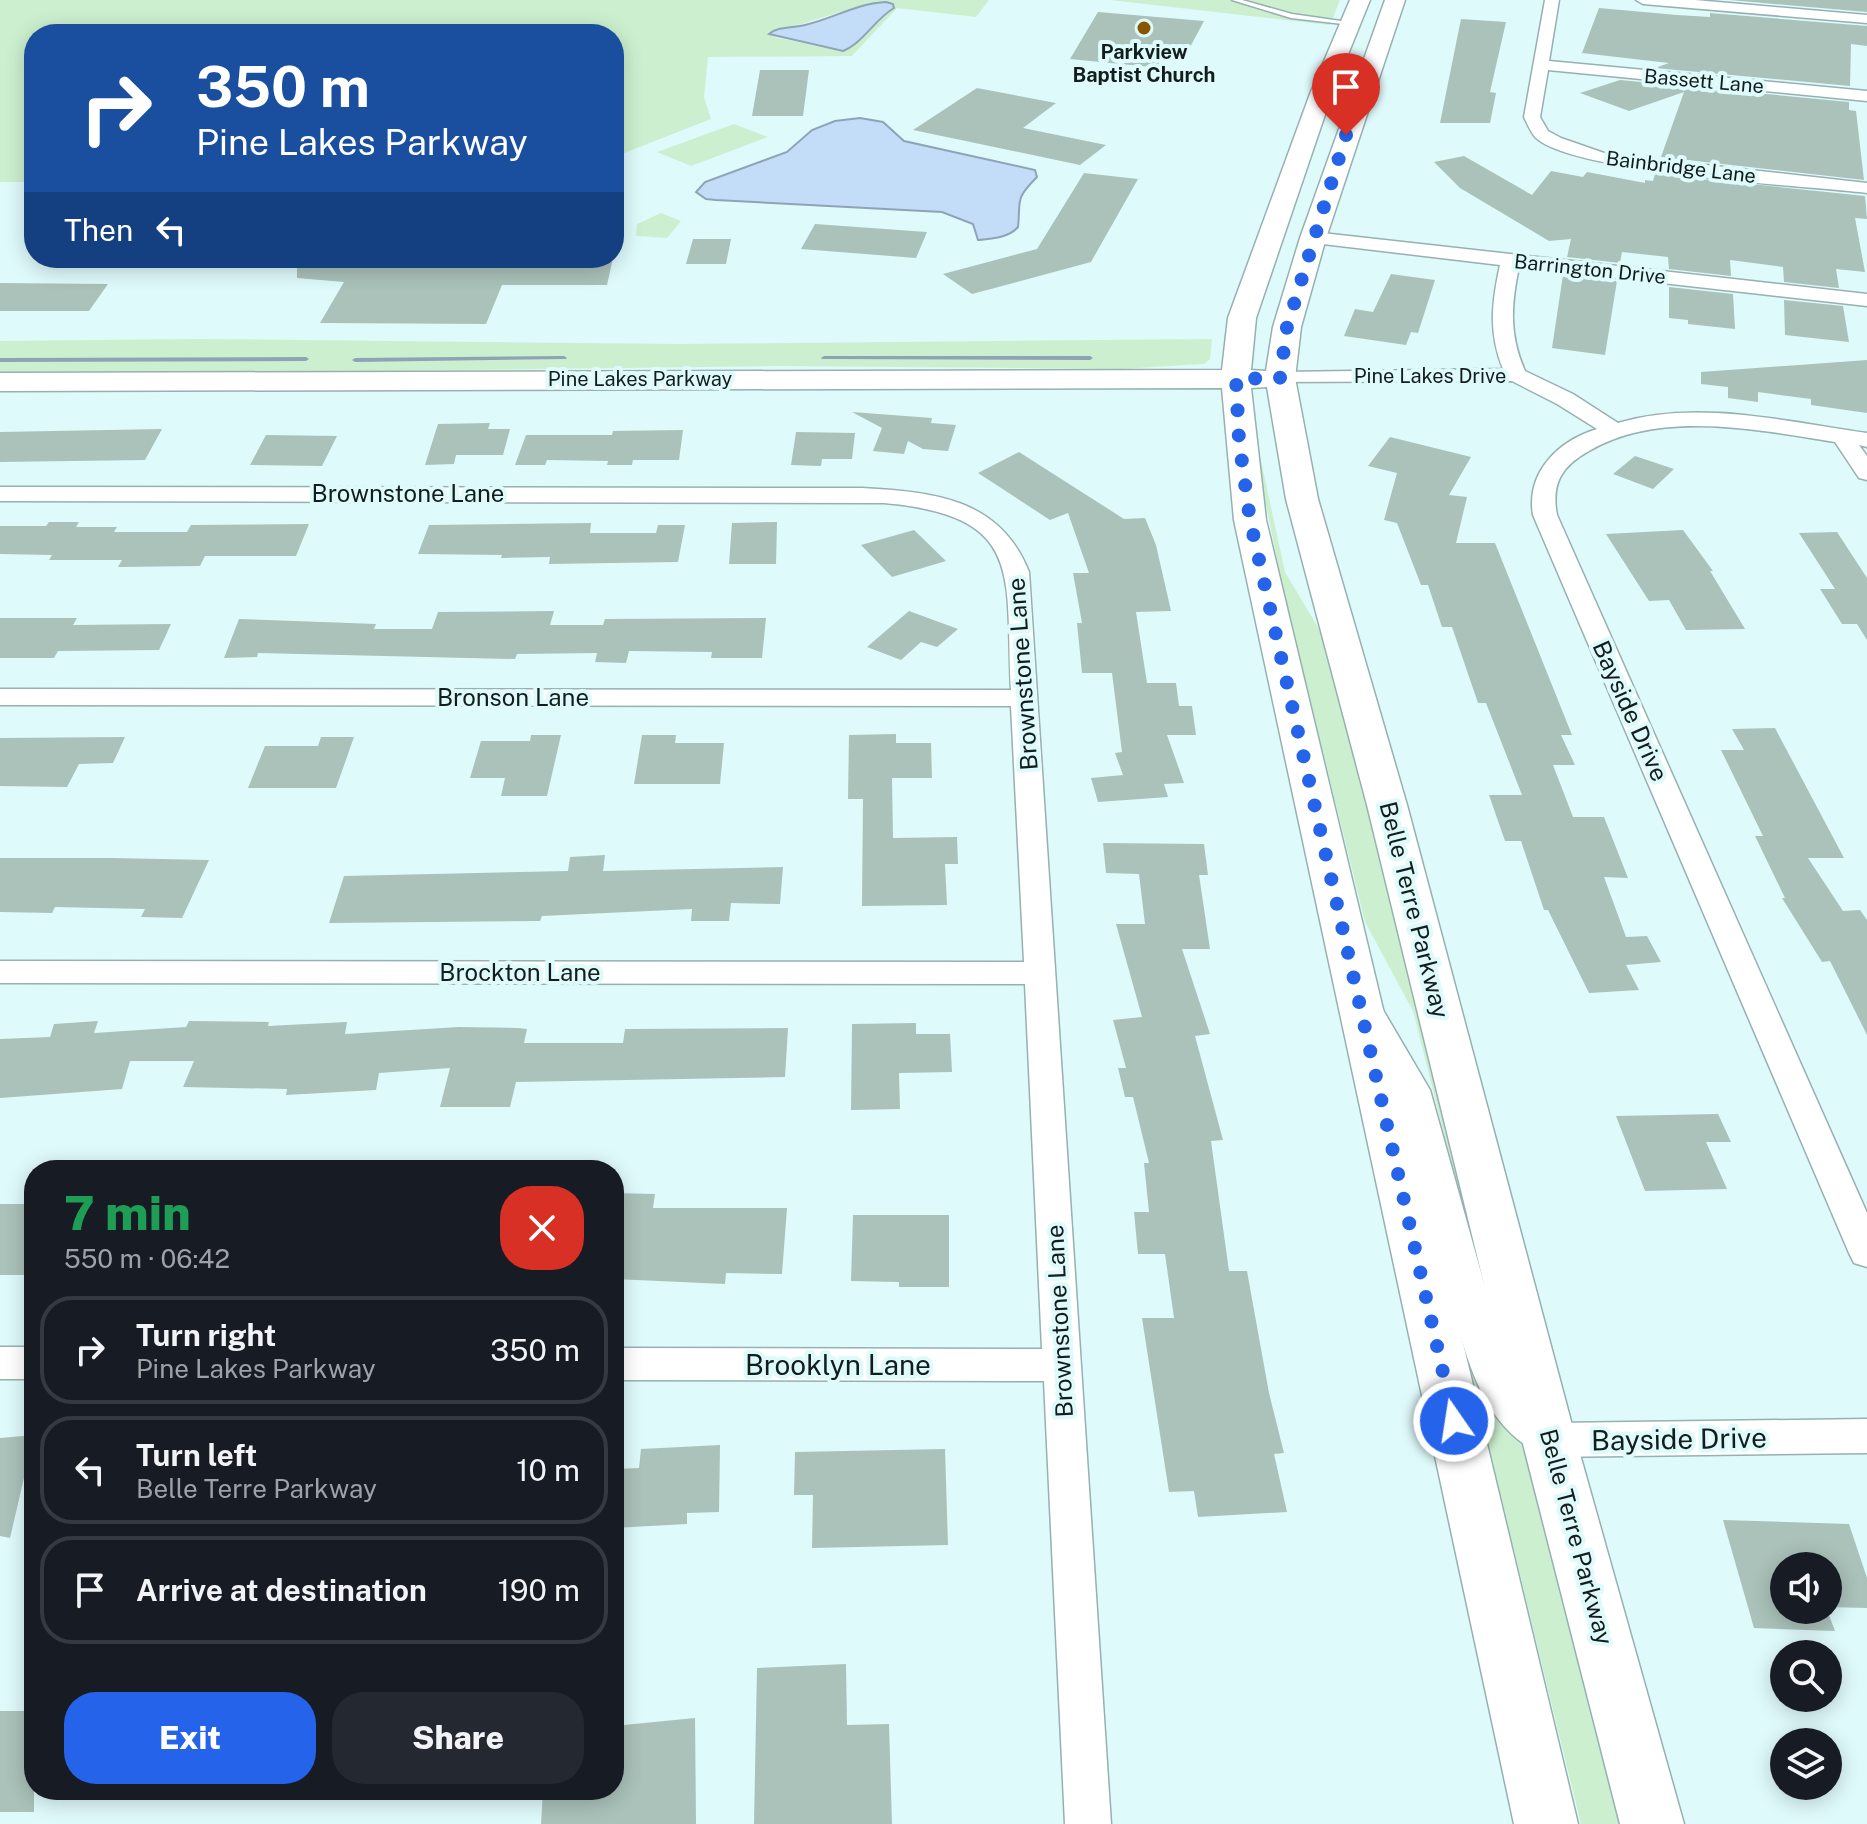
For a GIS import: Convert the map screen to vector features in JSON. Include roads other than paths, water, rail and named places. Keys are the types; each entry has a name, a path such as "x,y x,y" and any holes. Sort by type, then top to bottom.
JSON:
{"main road":[{"name":"Belle Terre Parkway","path":"1395,0 1313,238 1287,327 1280,378 1302,499 1387,805 1549,1440 1652,1824"},
{"path":"1355,12 1321,94 1242,318 1236,357 1238,428 1250,520 1546,1824"},
{"name":"Pine Lakes Parkway","path":"0,382 1280,378"}],"street":[{"name":"Bainbridge Lane","path":"1552,0 1533,121 1542,134 1566,147 1638,164 1867,188"},
{"path":"1643,0 1867,19"},
{"name":"Bassett Lane","path":"1541,65 1867,96"},
{"name":"Barrington Drive","path":"1313,238 1867,300"},
{"path":"1511,260 1500,329 1516,375"},
{"name":"Pine Lakes Drive","path":"1280,378 1516,375 1565,399 1613,430"},
{"name":"Bayside Drive","path":"1854,438 1703,422 1651,424 1613,430 1580,445 1550,470 1542,492 1545,515 1867,1253"},
{"path":"1854,438 1867,473"},
{"name":"Brownstone Lane","path":"0,494 862,495 927,501 963,512 999,535 1011,554 1017,572 1088,1824"},
{"name":"Bronson Lane","path":"0,697 1025,698"},
{"name":"Brockton Lane","path":"0,972 1041,973"},
{"path":"1359,999 1387,1041 1413,1090 1495,1381 1516,1415 1529,1428 1549,1440"},
{"path":"0,1363 24,1363"},
{"name":"Brooklyn Lane","path":"624,1364 1062,1365"},
{"name":"Bayside Drive","path":"1549,1440 1867,1436"}],"lane":[{"path":"1235,0 1291,16 1355,12"}],"water":[{"path":"893,4 894,8 843,51 769,34 865,5"},
{"path":"860,118 883,122 904,141 1035,170 1037,177 1020,200 1018,227 1005,236 978,240 973,224 942,212 716,200 706,199 696,192 705,182 787,152 812,130 835,121"}],"waterway":[{"path":"355,360 564,358"},
{"path":"824,358 1090,358"},
{"path":"0,360 306,359"}],"place":[{"name":"Parkview Baptist Church","path":"1144,28"}]}
